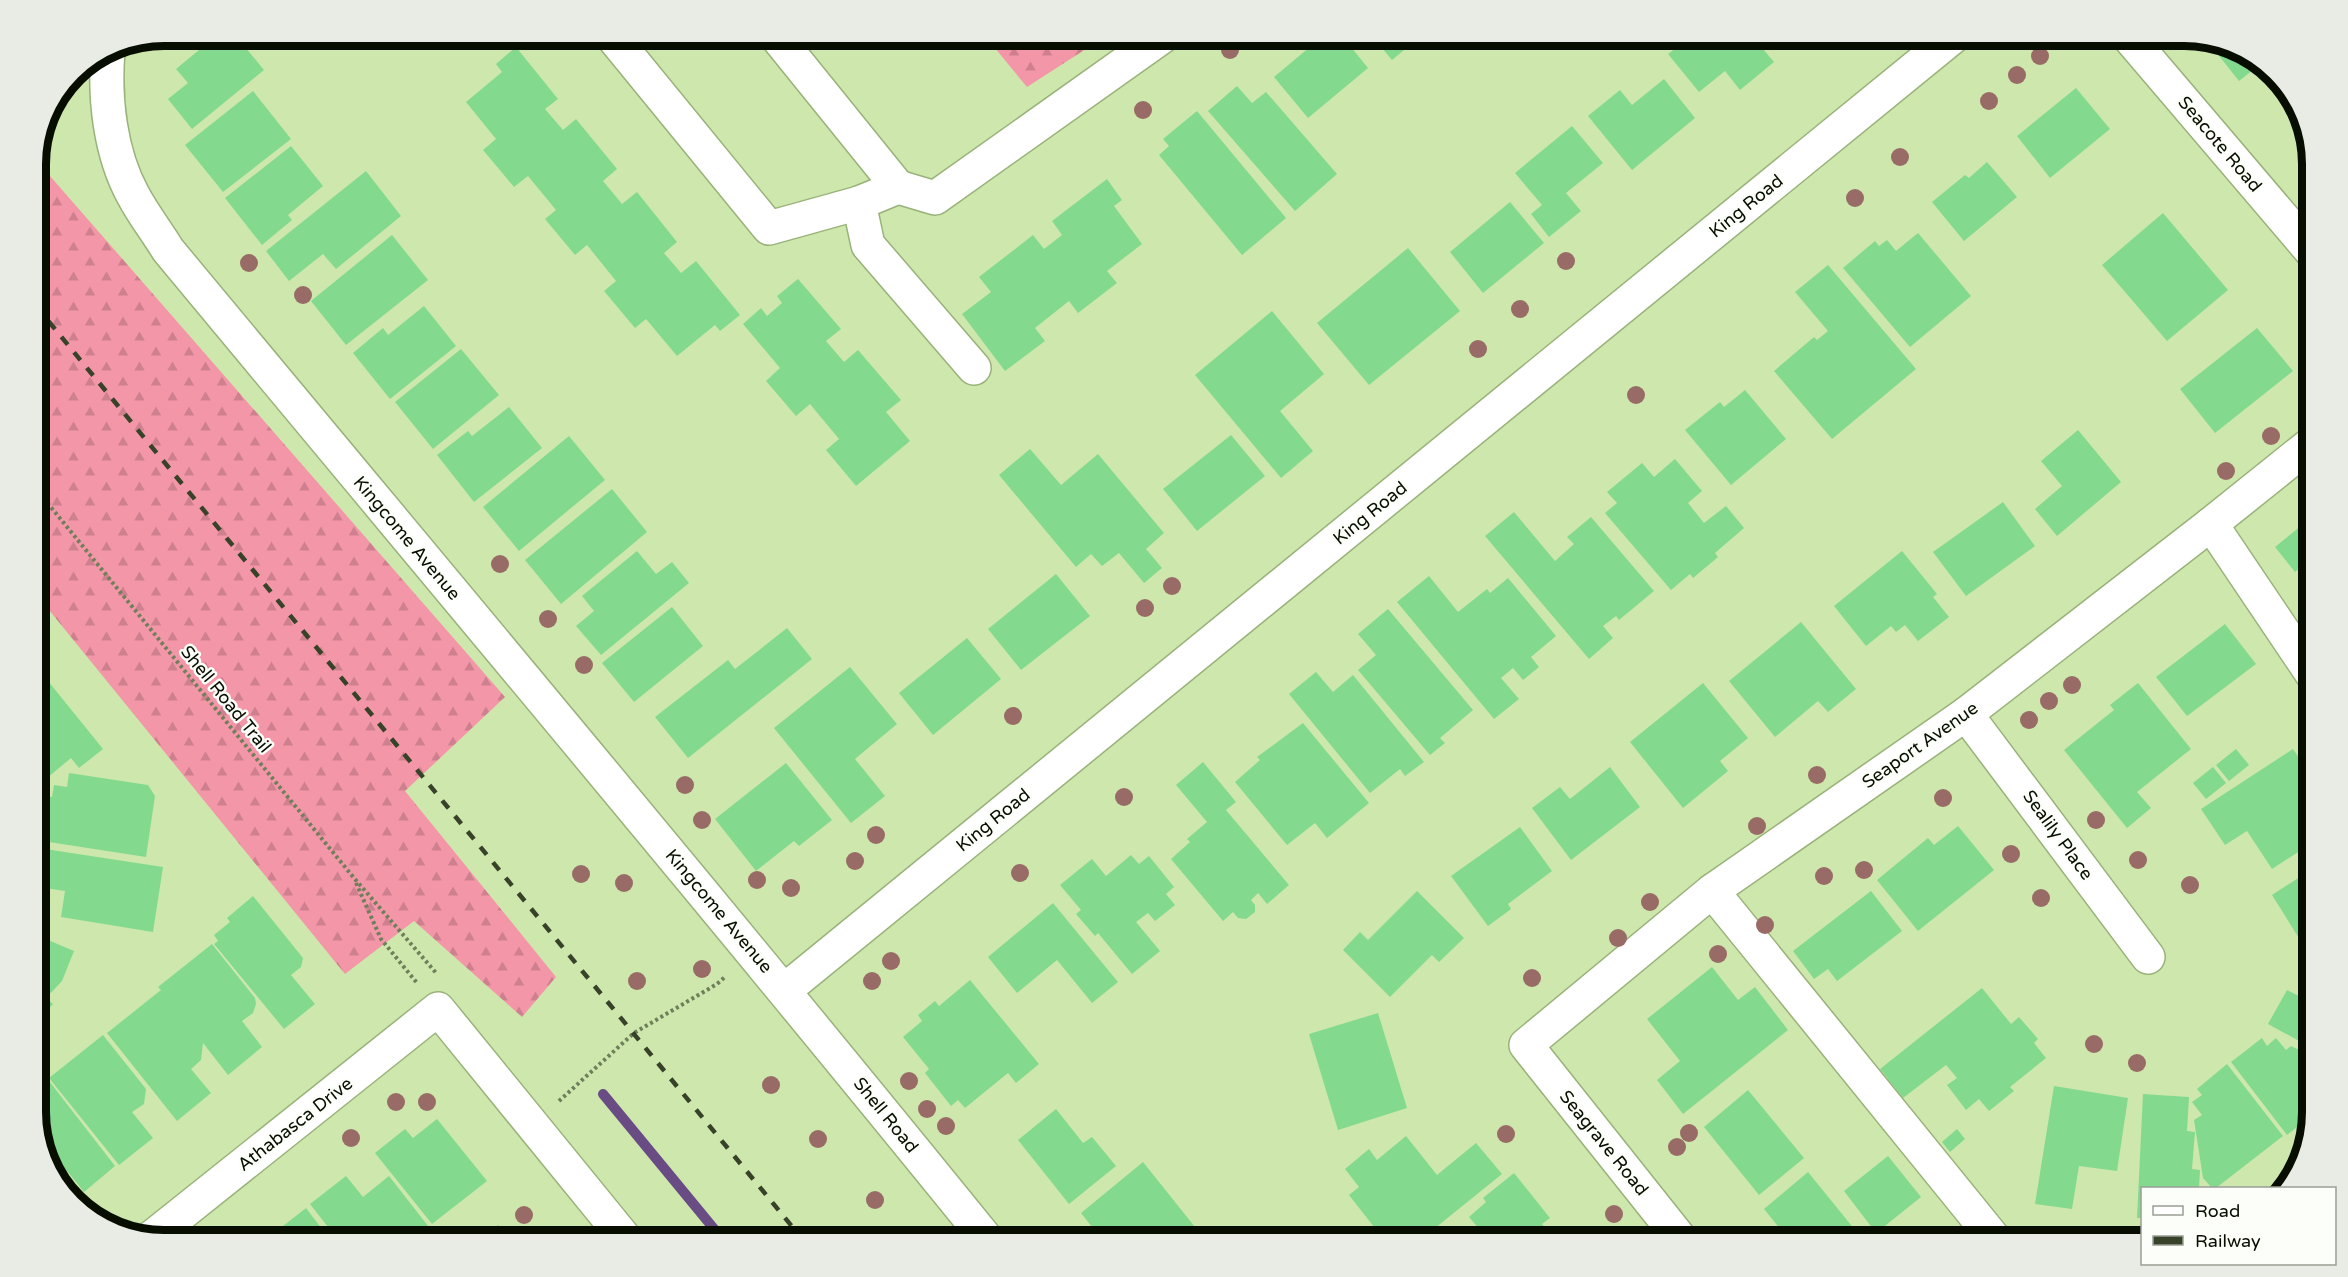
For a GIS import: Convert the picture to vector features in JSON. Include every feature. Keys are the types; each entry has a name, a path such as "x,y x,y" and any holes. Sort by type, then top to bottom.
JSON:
{"street":[{"path":"620,46 769,228 859,203 898,187"},
{"path":"784,46 898,187 935,198 1148,46"},
{"name":"King Road","path":"785,990 1942,46"},
{"name":"Seacote Road","path":"2137,46 2301,239"},
{"name":"Kingcome Avenue","path":"107,61 112,144 132,195 168,250 785,990"},
{"path":"859,203 868,245 974,368"},
{"name":"Seaport Avenue","path":"1526,1045 1712,891 1966,714 2301,452"},
{"path":"2211,524 2302,658"},
{"name":"Sealily Place","path":"1966,714 2148,957"},
{"path":"1712,891 1988,1231"},
{"name":"Shell Road","path":"785,990 980,1231"},
{"path":"438,1009 619,1231"},
{"name":"Athabasca Drive","path":"161,1231 438,1009"},
{"name":"Seagrave Road","path":"1526,1045 1674,1231"}],"path":[{"name":"Shell Road Trail","path":"47,502 395,926"},
{"path":"354,878 381,939 438,1009"},
{"path":"552,1106 634,1034 717,984 730,972"}],"green space":[{"path":"993,46 1091,46 1027,87"},
{"path":"47,173 505,697 405,791 556,977 522,1017 414,921 345,974 47,608"}],"building":[{"path":"204,46 244,46 264,70 192,129 168,99 188,83 176,69"},
{"path":"1311,46 1350,46 1368,68 1308,118 1274,77"},
{"path":"1380,46 1409,46 1392,60"},
{"path":"1679,46 1760,46 1774,62 1740,90 1725,71 1699,92 1668,54"},
{"path":"516,47 558,99 545,109 563,130 576,119 617,169 603,181 622,204 637,192 677,242 664,253 681,273 696,261 740,315 720,331 715,325 677,356 646,319 635,328 604,291 616,281 587,245 575,255 545,219 556,210 528,176 514,187 483,150 496,139 466,102 502,72 496,64"},
{"path":"2215,51 2253,70 2239,81"},
{"path":"1664,79 1695,118 1632,170 1588,116 1620,90 1632,105"},
{"path":"1237,86 1252,103 1266,92 1337,174 1295,211 1208,111"},
{"path":"2076,88 2110,129 2050,178 2017,136"},
{"path":"253,91 291,139 223,192 185,145"},
{"path":"1197,111 1286,218 1242,255 1159,155 1169,146 1163,139"},
{"path":"1572,126 1603,163 1566,193 1581,211 1549,237 1531,214 1542,205 1515,173"},
{"path":"291,146 323,186 288,215 292,220 262,245 225,198"},
{"path":"1987,162 2017,197 1964,241 1932,202 1965,175 1969,178"},
{"path":"366,171 401,216 336,269 323,254 289,281 266,251"},
{"path":"1107,179 1122,200 1114,206 1142,244 1107,271 1117,283 1078,313 1069,301 1035,328 1045,341 1005,371 962,314 991,292 979,277 1033,235 1044,249 1062,235 1052,221"},
{"path":"1510,202 1544,243 1483,293 1450,252"},
{"path":"2163,213 2228,290 2167,341 2102,265"},
{"path":"1918,233 1971,296 1910,347 1843,268 1875,241 1879,246 1887,240 1896,251"},
{"path":"392,235 428,280 346,345 311,301"},
{"path":"1408,248 1460,311 1369,385 1317,323"},
{"path":"1828,265 1916,369 1832,439 1774,371 1814,337 1817,340 1828,331 1795,292"},
{"path":"798,279 841,329 826,341 844,362 858,350 901,400 886,412 910,441 856,486 826,450 839,439 810,404 796,416 766,381 780,368 743,324 761,308 767,316 782,303 777,296"},
{"path":"424,306 456,346 390,399 353,353 383,328 388,335"},
{"path":"1272,311 1324,374 1280,411 1313,451 1281,478 1195,375"},
{"path":"2257,328 2293,371 2215,433 2180,389"},
{"path":"461,349 499,395 433,449 395,402"},
{"path":"1745,390 1786,439 1731,485 1685,430 1720,402 1724,407"},
{"path":"509,407 542,448 474,502 437,455 468,431 472,436"},
{"path":"2078,430 2121,482 2057,536 2035,509 2062,486 2041,461"},
{"path":"1231,435 1265,476 1197,531 1163,489"},
{"path":"569,436 605,480 519,551 483,507"},
{"path":"1030,449 1061,485 1098,454 1164,533 1146,549 1162,568 1144,583 1119,553 1102,566 1091,554 1076,567 999,475"},
{"path":"1675,459 1702,491 1688,503 1704,523 1726,506 1744,528 1715,553 1718,557 1693,578 1690,574 1671,590 1605,513 1617,503 1607,492 1642,463 1654,477"},
{"path":"612,489 647,532 561,604 525,560"},
{"path":"2003,502 2035,546 1966,596 1933,552"},
{"path":"1514,512 1555,561 1574,544 1567,537 1591,517 1654,591 1619,620 1616,616 1603,626 1613,638 1589,659 1485,536"},
{"path":"2301,526 2301,567 2295,572 2275,547"},
{"path":"637,551 656,574 672,562 689,583 601,655 576,626 594,611 582,596"},
{"path":"1902,551 1937,594 1933,597 1949,617 1918,641 1905,625 1896,632 1891,626 1866,646 1834,606"},
{"path":"1056,574 1090,616 1021,670 988,629"},
{"path":"1429,576 1458,612 1487,589 1490,593 1508,578 1556,636 1531,657 1539,667 1523,680 1513,668 1501,678 1519,699 1494,719 1397,602"},
{"path":"672,607 703,646 634,702 602,663"},
{"path":"1388,609 1473,710 1440,738 1445,743 1430,755 1358,670 1376,655 1358,634"},
{"path":"1801,622 1856,689 1828,712 1818,701 1775,737 1729,681"},
{"path":"2225,624 2256,664 2187,716 2156,677"},
{"path":"787,628 812,659 688,758 655,717 728,660 735,669"},
{"path":"967,638 1001,679 933,735 899,693"},
{"path":"850,667 897,724 855,759 885,796 851,823 774,728"},
{"path":"1316,672 1333,692 1353,675 1424,762 1405,776 1400,769 1370,793 1289,694"},
{"path":"47,682 103,749 79,768 71,758 47,778"},
{"path":"1703,683 1748,738 1720,761 1728,771 1683,808 1630,742"},
{"path":"2138,683 2191,749 2137,792 2151,808 2127,828 2064,750 2114,710 2110,705"},
{"path":"1303,723 1369,803 1327,838 1315,823 1287,845 1235,782 1260,760 1257,757"},
{"path":"2236,749 2249,765 2229,781 2216,765"},
{"path":"2293,749 2302,762 2302,850 2272,869 2247,831 2225,845 2201,809"},
{"path":"1203,762 1236,802 1226,810 1289,885 1267,904 1258,893 1251,900 1255,905 1255,912 1246,919 1238,918 1233,912 1223,921 1171,859 1190,842 1187,839 1207,822 1176,785"},
{"path":"786,763 832,820 799,846 794,841 756,871 715,819"},
{"path":"1610,767 1640,807 1571,860 1532,808 1560,787 1570,799"},
{"path":"2213,767 2226,783 2206,799 2193,783"},
{"path":"69,773 148,785 155,796 146,857 47,842 47,796 52,797 54,785 67,787"},
{"path":"1958,826 1994,870 1918,931 1877,880 1928,838 1934,845"},
{"path":"1520,827 1552,871 1508,904 1511,909 1488,926 1451,876"},
{"path":"47,849 163,867 153,932 61,917 65,891 47,888"},
{"path":"1131,855 1139,864 1149,856 1174,887 1166,894 1175,905 1155,921 1148,913 1136,922 1160,951 1132,974 1098,933 1095,936 1076,914 1081,910 1060,885 1092,859 1106,876"},
{"path":"2302,876 2302,943 2272,895"},
{"path":"1417,891 1464,938 1439,962 1432,955 1390,997 1343,950 1360,932 1368,940"},
{"path":"1871,891 1902,931 1837,981 1828,969 1814,979 1793,951"},
{"path":"253,896 303,958 301,967 291,975 315,1004 284,1029 214,944 218,941 214,935 230,922 227,918"},
{"path":"1053,903 1118,982 1092,1003 1057,960 1017,993 988,957"},
{"path":"47,940 74,951 62,981 47,997"},
{"path":"212,944 255,998 253,1013 242,1021 262,1047 228,1075 203,1043 201,1060 191,1069 211,1093 177,1121 107,1033 161,990 158,987"},
{"path":"1712,967 1738,1000 1755,987 1788,1030 1683,1114 1657,1080 1680,1061 1647,1019"},
{"path":"970,980 1039,1064 1016,1083 1008,1073 965,1108 958,1100 951,1106 925,1073 929,1069 903,1037 922,1021 918,1015 935,1001 939,1006"},
{"path":"1982,988 2011,1024 2019,1017 2038,1039 2034,1043 2046,1058 2010,1087 2014,1091 1989,1111 1979,1099 1966,1110 1947,1085 1957,1078 1946,1065 1903,1098 1880,1069"},
{"path":"2287,990 2302,997 2302,1043 2268,1024"},
{"path":"47,999 53,1004 47,1011"},
{"path":"1378,1013 1407,1108 1338,1130 1309,1034"},
{"path":"103,1035 146,1089 144,1104 132,1112 153,1138 119,1165 49,1078"},
{"path":"2262,1038 2267,1046 2276,1038 2286,1050 2291,1046 2302,1051 2300,1124 2287,1135 2231,1062"},
{"path":"2227,1064 2283,1136 2217,1187 2211,1187 2203,1178 2194,1120 2202,1115 2192,1102 2202,1095 2197,1089"},
{"path":"47,1078 115,1166 84,1192 63,1166 61,1168 59,1164 49,1135"},
{"path":"2054,1086 2128,1098 2117,1171 2079,1166 2072,1209 2035,1204"},
{"path":"1748,1090 1804,1158 1759,1195 1704,1127"},
{"path":"2143,1094 2189,1097 2187,1131 2195,1132 2192,1169 2200,1170 2199,1187 2141,1187 2141,1218 2137,1218"},
{"path":"1056,1109 1083,1143 1092,1137 1116,1166 1069,1204 1018,1140"},
{"path":"437,1119 487,1181 432,1224 375,1153 405,1129 413,1138"},
{"path":"1957,1129 1965,1139 1950,1152 1942,1142"},
{"path":"1406,1136 1437,1175 1476,1143 1502,1174 1431,1231 1377,1231 1349,1195 1359,1187 1345,1169 1369,1149 1377,1160"},
{"path":"1888,1156 1921,1197 1878,1231 1874,1231 1844,1191"},
{"path":"1143,1162 1195,1227 1190,1231 1132,1231 1128,1226 1122,1231 1095,1231 1081,1213"},
{"path":"1808,1172 1856,1231 1782,1231 1764,1209"},
{"path":"1514,1173 1550,1218 1542,1224 1548,1231 1481,1231 1469,1217 1486,1202 1483,1198"},
{"path":"346,1176 363,1197 389,1176 432,1231 331,1231 310,1204"},
{"path":"306,1208 323,1231 277,1231"},
{"path":"498,1225 503,1231 490,1231"}],"waterway":[{"path":"603,1094 716,1231"}],"railway":[{"path":"47,319 796,1231"}]}
